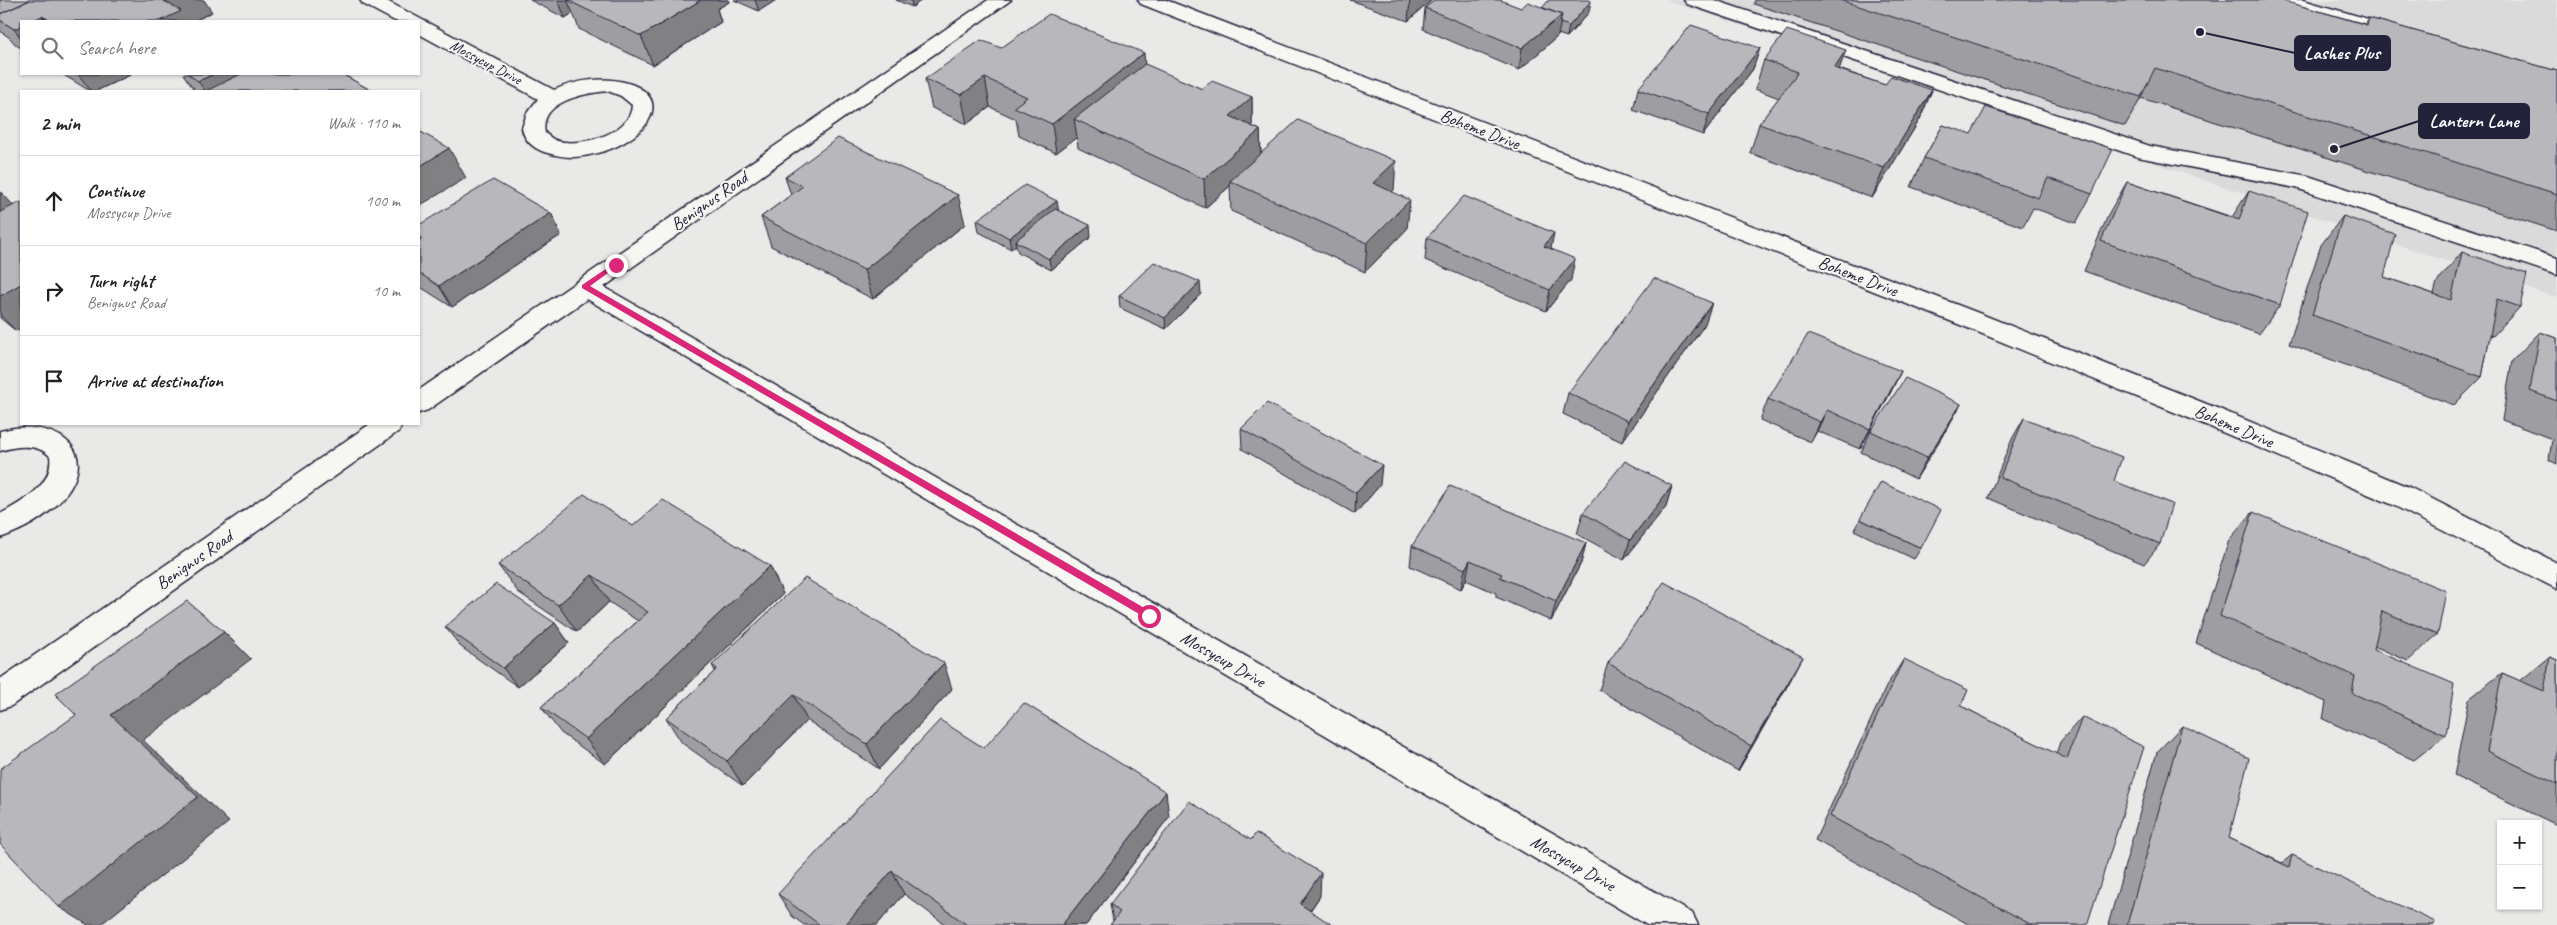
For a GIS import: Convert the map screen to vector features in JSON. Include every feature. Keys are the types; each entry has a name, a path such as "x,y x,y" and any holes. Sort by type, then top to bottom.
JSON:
{"street":[{"path":"370,0 408,20"},
{"name":"Benignus Road","path":"420,402 1001,0"},
{"name":"Boheme Drive","path":"1148,0 1972,320 2201,412 2401,496 2557,577"},
{"path":"1694,0 2146,152 2300,181 2557,266"},
{"path":"2281,0 2420,40"},
{"name":"Mossycup Drive","path":"420,27 554,98"},
{"path":"590,86 624,88 636,94 642,103 642,114 636,125 608,143 590,148 557,148 544,144 536,136 532,127 535,117 554,98 590,86"},
{"name":"Mossycup Drive","path":"585,287 1680,925"},
{"name":"Benignus Road","path":"0,696 388,425"},
{"path":"0,441 27,437 46,440 60,447 65,460 62,475 52,492 34,509 0,527"}],"shaded area":[{"path":"1666,0 2557,0 2557,298"}],"building":[{"path":"0,0 30,0 0,14"},
{"path":"30,0 162,0 181,11 162,20 49,20 42,16 33,20 20,20 20,26 14,29 0,20 0,14"},
{"path":"567,0 701,0 641,36"},
{"path":"1435,0 1500,0 1521,8 1528,2 1562,15 1522,48 1425,8"},
{"path":"1549,0 1591,1 1569,26 1560,23 1562,15 1542,8"},
{"path":"1840,0 2280,0 2367,25 2369,18 2557,71 2557,194 2155,68 2141,97"},
{"path":"1049,14 1144,53 1052,124 1014,107 1027,97 985,78 961,95 925,79 981,40 1001,48"},
{"path":"1691,25 1760,48 1709,114 1638,89"},
{"path":"1787,30 1846,50 1834,68 1885,85 1891,76 1932,90 1884,168 1759,124 1798,72 1764,60"},
{"path":"1145,64 1202,89 1212,81 1252,97 1230,116 1260,130 1204,179 1074,119"},
{"path":"189,75 212,75 198,81"},
{"path":"239,75 344,75 370,90 208,90"},
{"path":"1986,107 2113,149 2092,194 2048,178 2038,198 1924,158 1943,125 1971,134"},
{"path":"1298,120 1396,161 1373,183 1410,200 1367,243 1230,181"},
{"path":"420,132 449,148 420,166"},
{"path":"838,138 958,195 864,270 761,217 803,186 785,177"},
{"path":"493,180 551,213 439,286 420,274 420,240 422,239 420,238 420,224"},
{"path":"2127,182 2239,220 2249,191 2308,211 2280,305 2101,241"},
{"path":"1025,185 1057,201 1009,238 977,220"},
{"path":"1464,196 1554,233 1544,246 1575,259 1550,290 1427,238"},
{"path":"20,202 20,285 0,296 0,212"},
{"path":"1055,209 1090,225 1049,259 1015,241"},
{"path":"2343,216 2395,234 2384,277 2451,300 2462,252 2527,274 2520,307 2497,299 2482,377 2312,315"},
{"path":"1154,262 1200,282 1165,318 1119,296"},
{"path":"1654,278 1712,303 1628,421 1568,393"},
{"path":"2540,332 2557,338 2557,401 2530,391"},
{"path":"1808,334 1901,371 1870,429 1827,410 1820,422 1768,399"},
{"path":"1905,378 1961,404 1927,458 1871,431"},
{"path":"1267,403 1382,465 1356,493 1241,429"},
{"path":"2024,418 2122,457 2114,481 2172,504 2160,544 2000,477"},
{"path":"1625,461 1672,486 1630,540 1583,513"},
{"path":"1881,482 1941,510 1921,548 1860,519"},
{"path":"1450,486 1586,543 1556,601 1500,577 1502,574 1470,560 1465,569 1412,546"},
{"path":"584,494 633,526 663,500 770,566 586,739 541,707 648,612 592,575 558,605 498,565"},
{"path":"2253,512 2446,591 2438,634 2382,611 2374,650 2454,684 2446,735 2352,693 2355,676 2220,616"},
{"path":"805,578 944,663 867,744 794,695 727,761 666,718 717,669 712,665"},
{"path":"1664,582 1803,657 1751,746 1608,663"},
{"path":"496,584 555,623 503,668 445,627"},
{"path":"187,601 224,632 111,715 198,797 59,907 0,844 0,769 76,715 55,694"},
{"path":"2550,657 2557,660 2557,784 2487,751 2502,673 2544,691"},
{"path":"1904,659 1968,690 1961,706 2067,759 2082,717 2144,747 2087,925 2032,925 1830,816"},
{"path":"1024,703 1166,792 1062,925 967,925 892,871 845,925 820,925 778,894 940,720 984,748"},
{"path":"2182,726 2249,758 2229,838 2289,867 2292,855 2435,922 2434,925 2127,925"},
{"path":"1189,801 1251,840 1256,833 1321,873 1300,904 1332,925 1110,925 1120,912 1110,904"}],"place":[{"name":"Lashes Plus","path":"2200,32"},
{"name":"Lantern Lane","path":"2334,149"}],"route":[{"path":"616,265 585,287 1149,616"}]}
